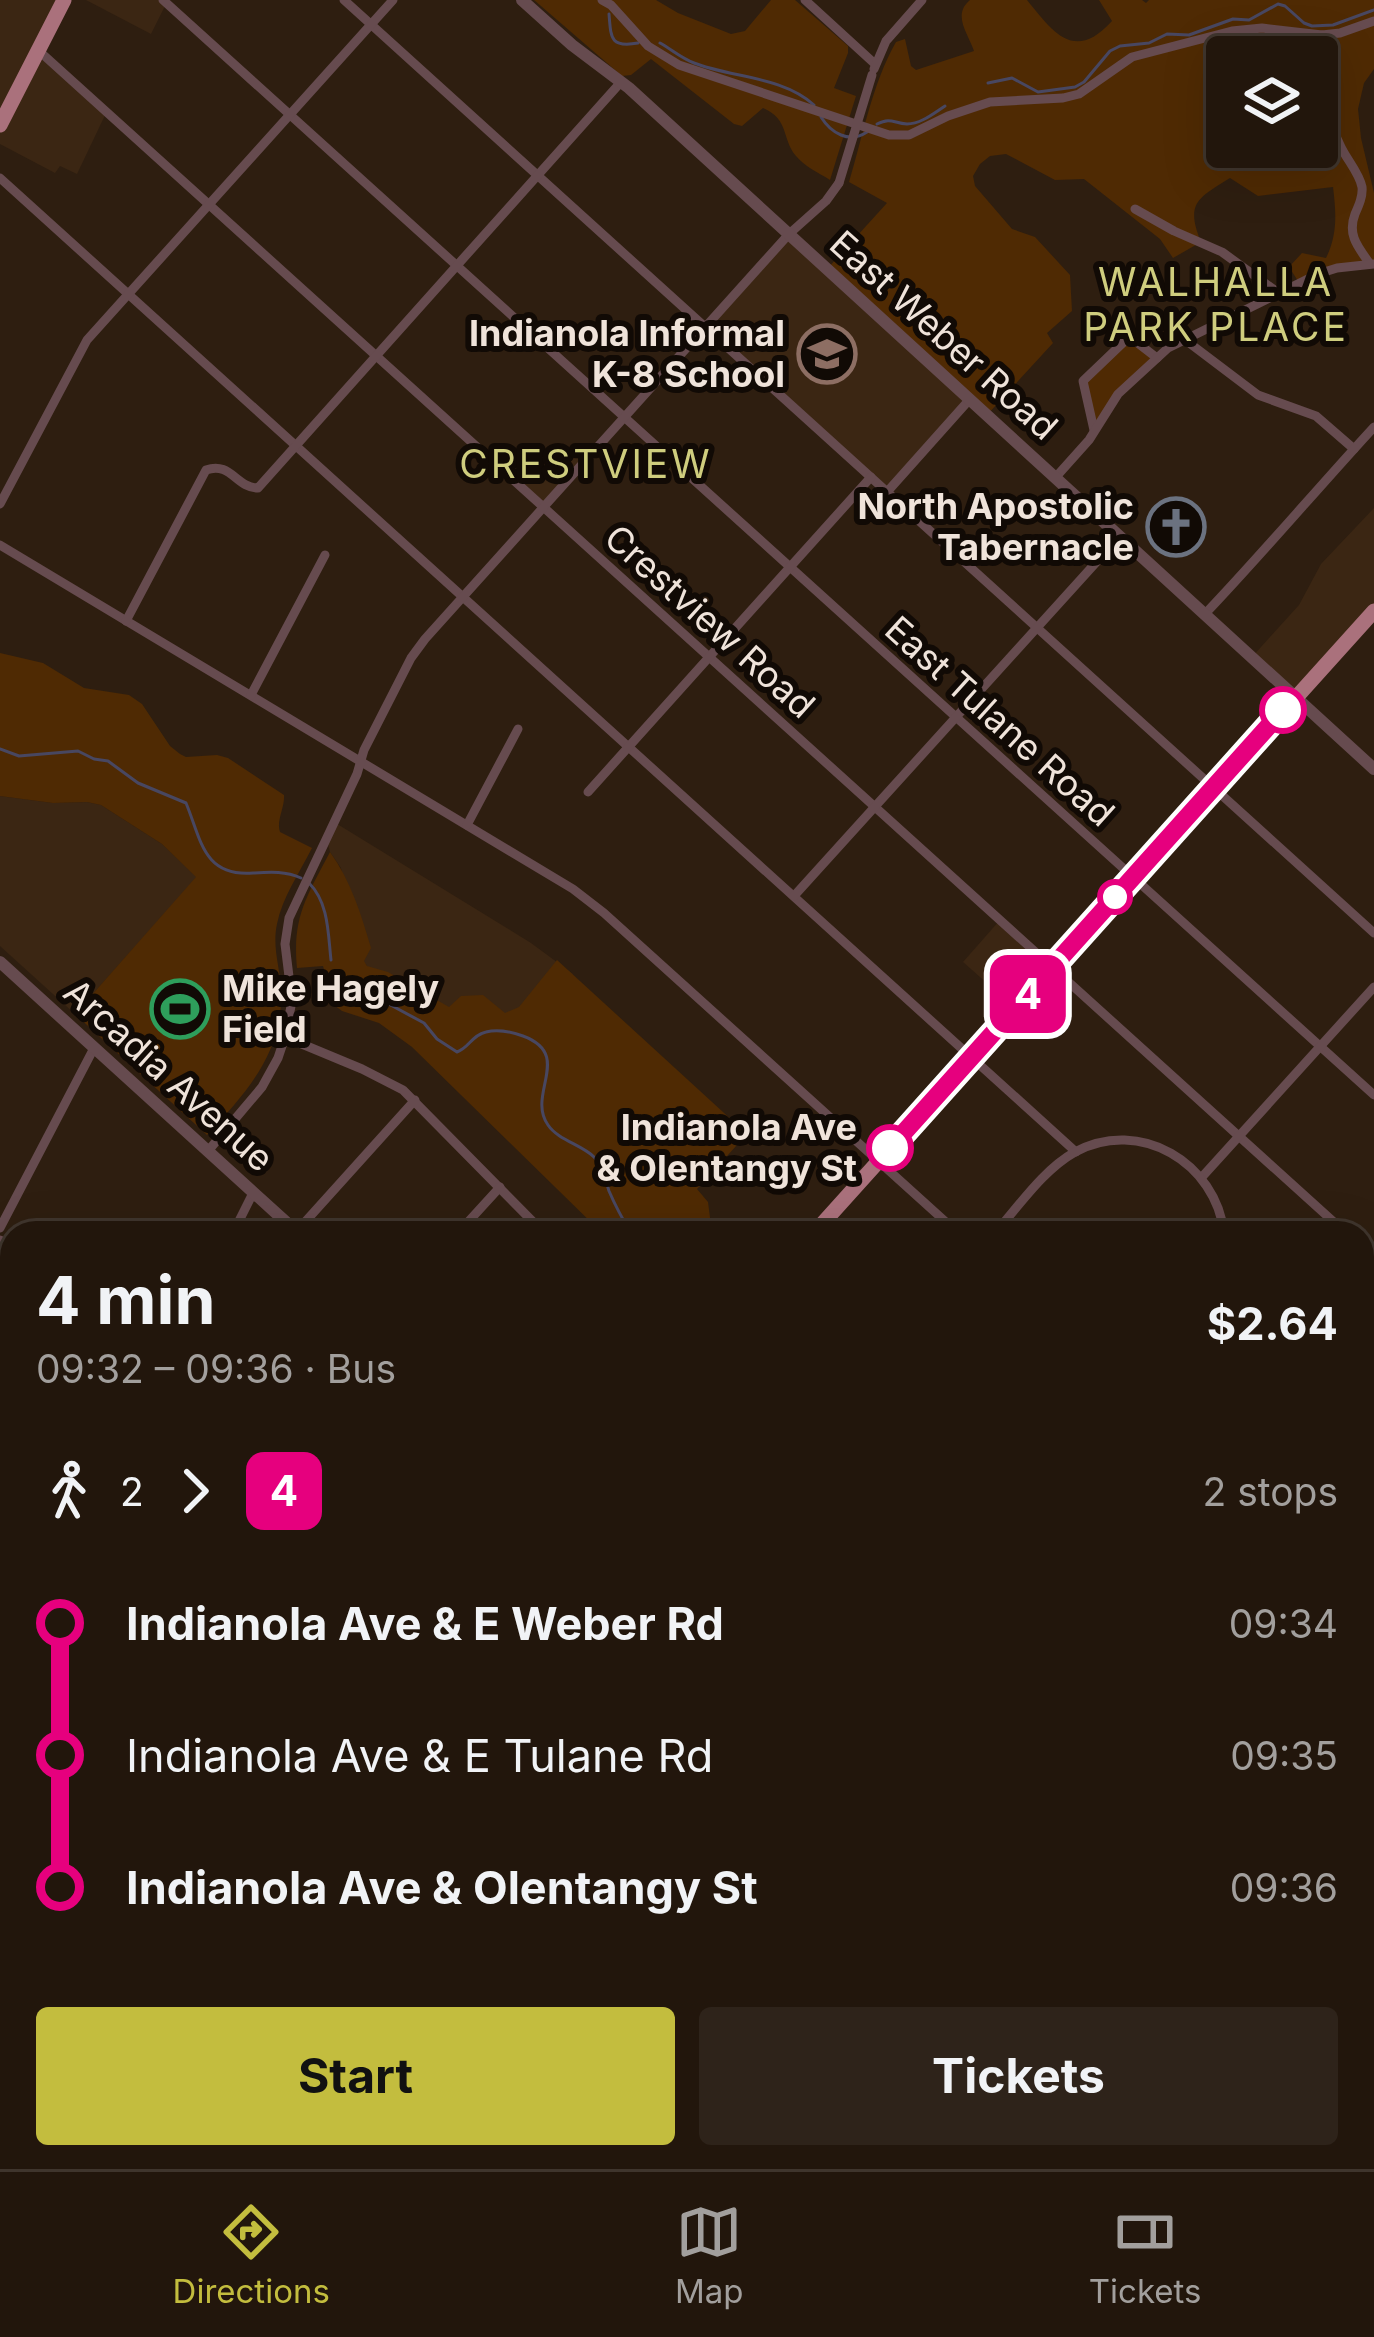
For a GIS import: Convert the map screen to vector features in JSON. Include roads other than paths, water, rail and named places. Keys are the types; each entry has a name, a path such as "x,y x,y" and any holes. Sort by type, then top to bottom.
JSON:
{"main road":[{"path":"0,124 64,0"},
{"path":"825,1221 1374,611"}],"street":[{"name":"East Tulane Road","path":"163,0 1374,1095"},
{"path":"344,0 1374,933"},
{"path":"0,504 87,340 393,0"},
{"name":"East Weber Road","path":"522,0 621,82 1374,769"},
{"path":"602,0 648,46 679,65 890,134 909,135 990,102 1079,94 1132,57 1232,31 1262,28 1322,35 1374,21"},
{"path":"805,0 874,69"},
{"path":"903,0 913,10"},
{"path":"208,1151 262,1087 278,1058 292,1001 286,932 297,897 411,658 623,416 789,234 826,201 839,183 884,43 922,0"},
{"path":"1055,478 1118,394 1184,339 1326,271 1372,264 1351,233 1361,183 1327,112 1322,35"},
{"name":"Crestview Road","path":"38,50 1333,1221"},
{"path":"126,621 206,470 220,467 248,488 258,488 621,82"},
{"path":"0,178 1076,1152"},
{"path":"1135,208 1222,253 1280,294"},
{"path":"1117,327 1156,358"},
{"path":"1094,430 1083,381 1129,337"},
{"path":"1184,339 1258,395 1311,413 1354,449"},
{"path":"886,491 970,399"},
{"path":"1205,614 1374,427"},
{"path":"588,792 871,477"},
{"path":"794,896 1120,536"},
{"path":"0,545 589,901 945,1221"},
{"path":"251,695 325,555"},
{"path":"467,825 518,729"},
{"name":"Arcadia Avenue","path":"0,962 285,1221"},
{"path":"1202,1177 1374,987"},
{"path":"285,1037 390,1082 415,1100 533,1221"},
{"path":"4,1221 94,1048"},
{"path":"307,1221 415,1100"},
{"path":"1006,1221 1048,1174 1076,1152 1106,1142 1137,1142 1168,1150 1202,1177 1216,1200 1221,1221"},
{"path":"469,1221 500,1187"},
{"path":"239,1221 254,1193"}],"waterway":[{"path":"988,83 1012,78 1038,92 1075,87 1120,46 1149,43 1167,34 1189,35 1233,19 1249,20 1278,4 1312,26 1333,25 1374,10"},
{"path":"609,14 614,39 622,44 638,43"},
{"path":"660,43 694,63 787,88 814,105"},
{"path":"877,124 917,122 945,106"},
{"path":"821,117 841,135 867,132"},
{"path":"0,749 19,756 78,751 108,761 138,783 186,803 206,853 224,869 301,878"},
{"path":"309,883 324,909 331,960"},
{"path":"341,983 424,1023 457,1052 490,1031 514,1033 538,1044 548,1064 542,1101 548,1125 597,1161 625,1221"}],"place":[{"name":"Indianola Informal K-8 School","path":"827,354"},
{"name":"North Apostolic Tabernacle","path":"1176,527"},
{"name":"Mike Hagely Field","path":"180,1009"},
{"name":"Indianola Ave & Olentangy St","path":"890,1148"}],"district":[{"name":"WALHALLA PARK PLACE","path":"1216,304"},
{"name":"CRESTVIEW","path":"586,463"}]}
